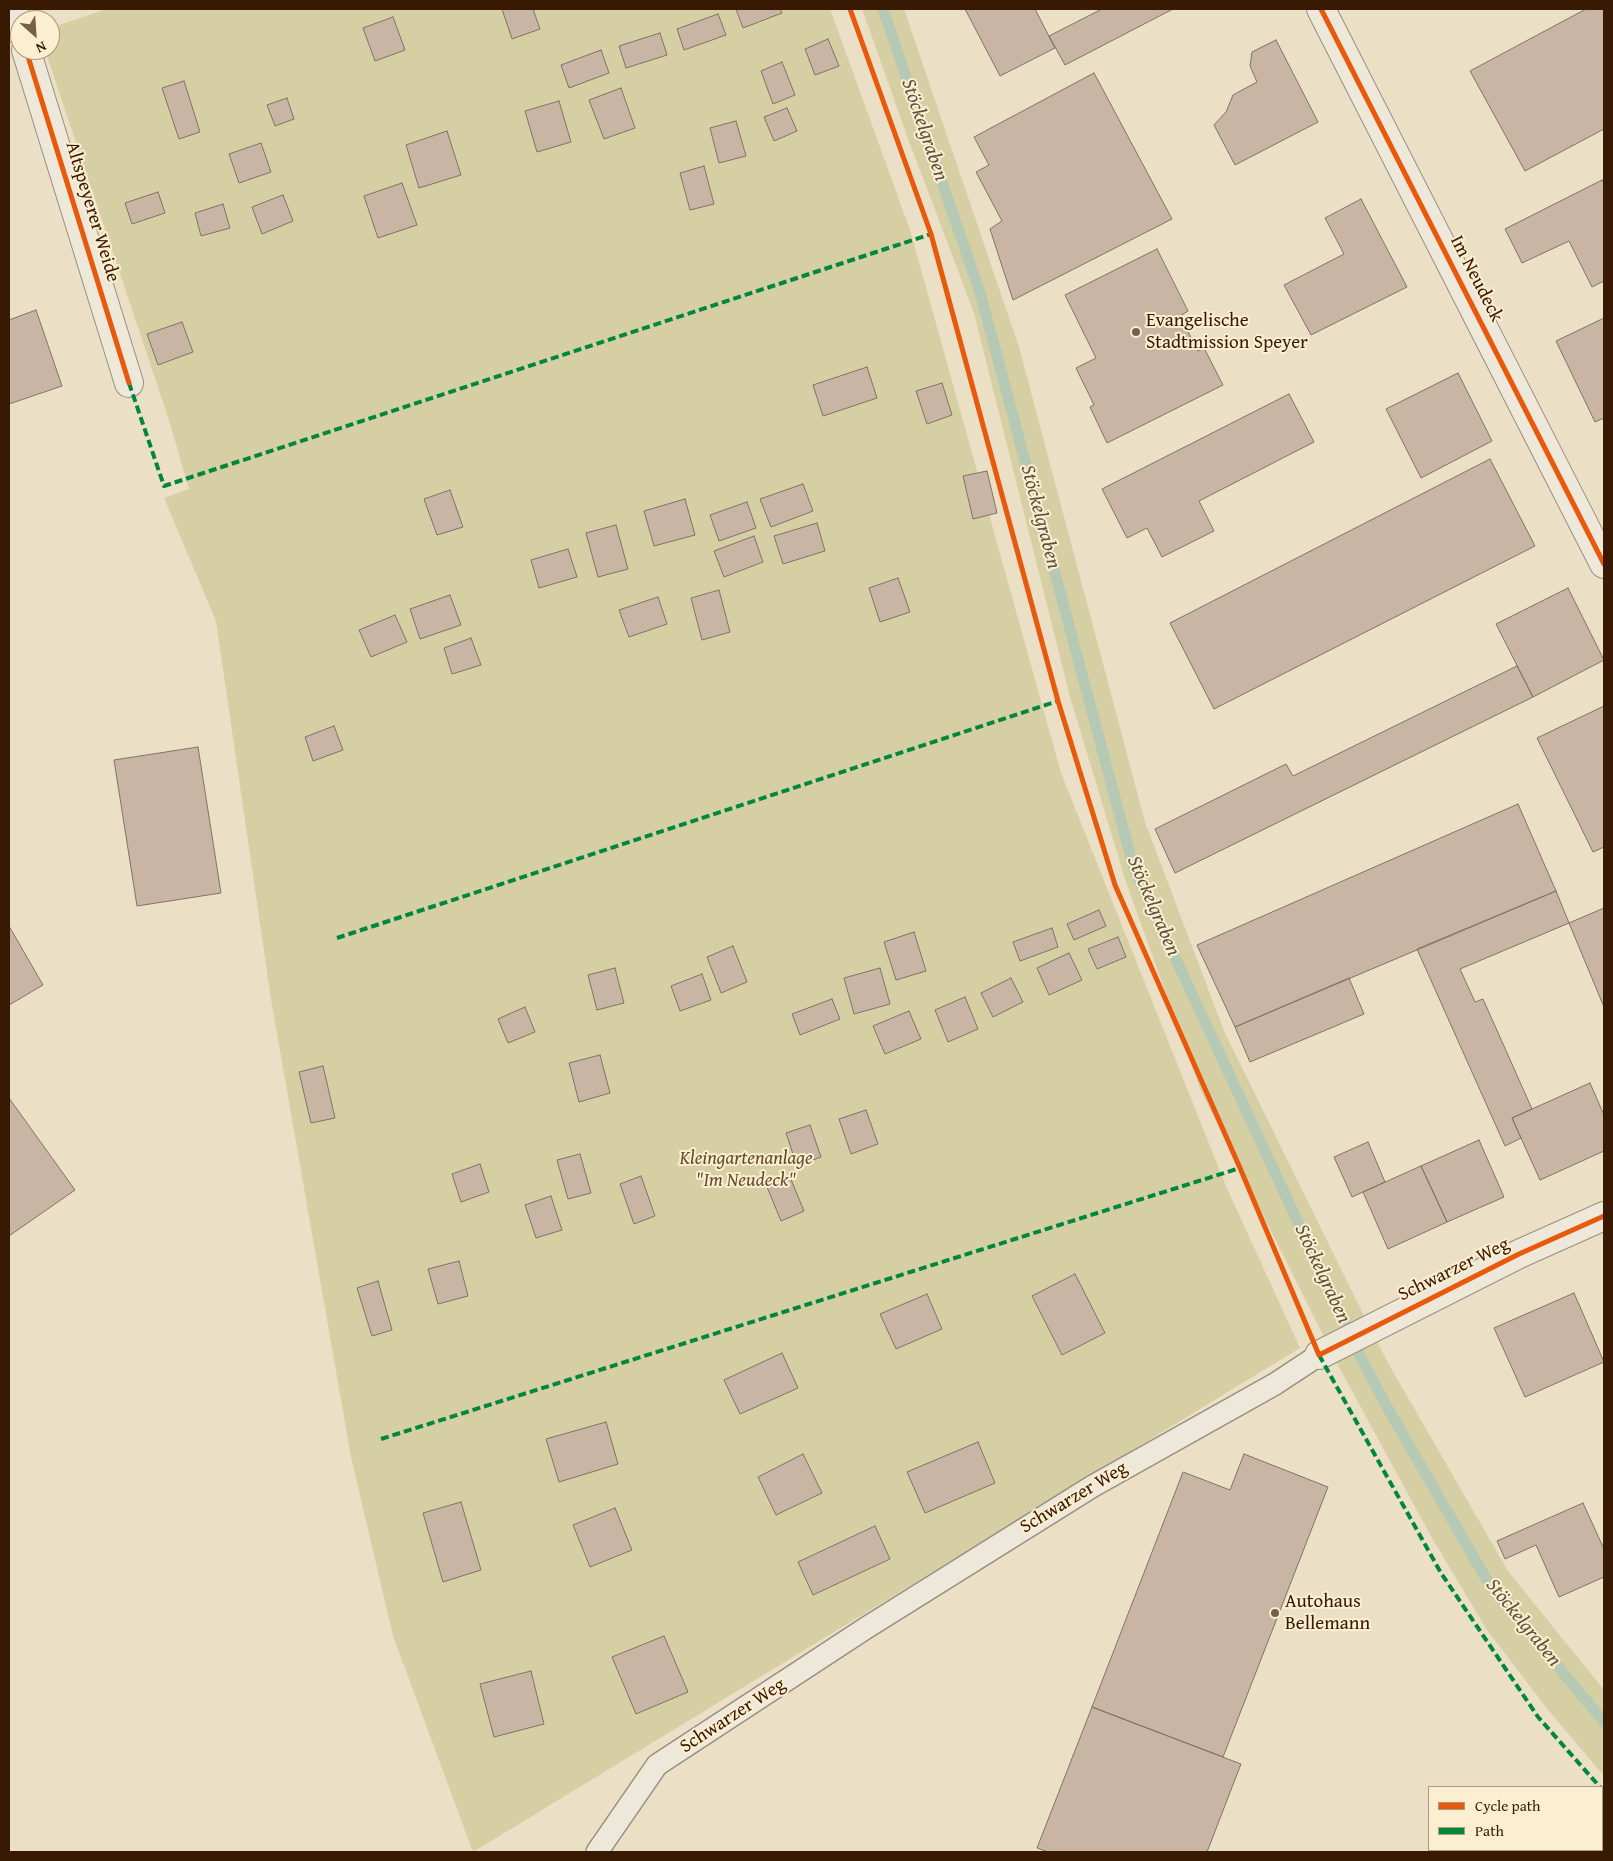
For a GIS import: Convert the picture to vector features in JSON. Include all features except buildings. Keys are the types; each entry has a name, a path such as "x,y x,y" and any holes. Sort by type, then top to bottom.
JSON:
{"street":[{"name":"Im Neudeck","path":"1321,9 1604,564"},
{"name":"Altspeyerer Weide","path":"29,60 129,383"},
{"name":"Schwarzer Weg","path":"1324,1352 1519,1254 1604,1216"}],"lane":[{"name":"Schwarzer Weg","path":"597,1852 657,1765 866,1628 1093,1486 1275,1384 1324,1352"}],"green space":[{"name":"Kleingartenanlage \"Im Neudeck\"","path":"107,9 830,9 910,230 1061,773 1226,1186 1300,1348 473,1852 393,1636 351,1457 271,999 216,621 164,498 189,489 169,420 48,60 60,60 60,25"},
{"path":"862,9 904,9 1019,347 1145,822 1224,1031 1392,1370 1508,1571 1604,1690 1604,1776 1549,1711 1487,1630 1432,1538 1339,1367 1200,1089 1125,879 1070,697 974,313 907,136"}],"waterway":[{"name":"Stöckelgraben","path":"883,9 981,296 1134,869 1361,1358 1387,1407 1488,1582 1604,1722"}],"marked path":[{"path":"129,383 164,486 931,234"},
{"path":"337,938 1058,701"},
{"path":"381,1439 1240,1168"},
{"path":"1319,1355 1441,1573 1538,1717 1599,1786"}],"cycle path":[{"path":"850,9 931,234 1058,701 1115,885 1240,1168 1319,1355 1519,1254 1604,1216"},
{"path":"1321,9 1604,564"},
{"path":"29,60 129,383"}],"place":[{"name":"Evangelische Stadtmission Speyer","path":"1136,332"},
{"name":"Autohaus Bellemann","path":"1275,1613"}]}
